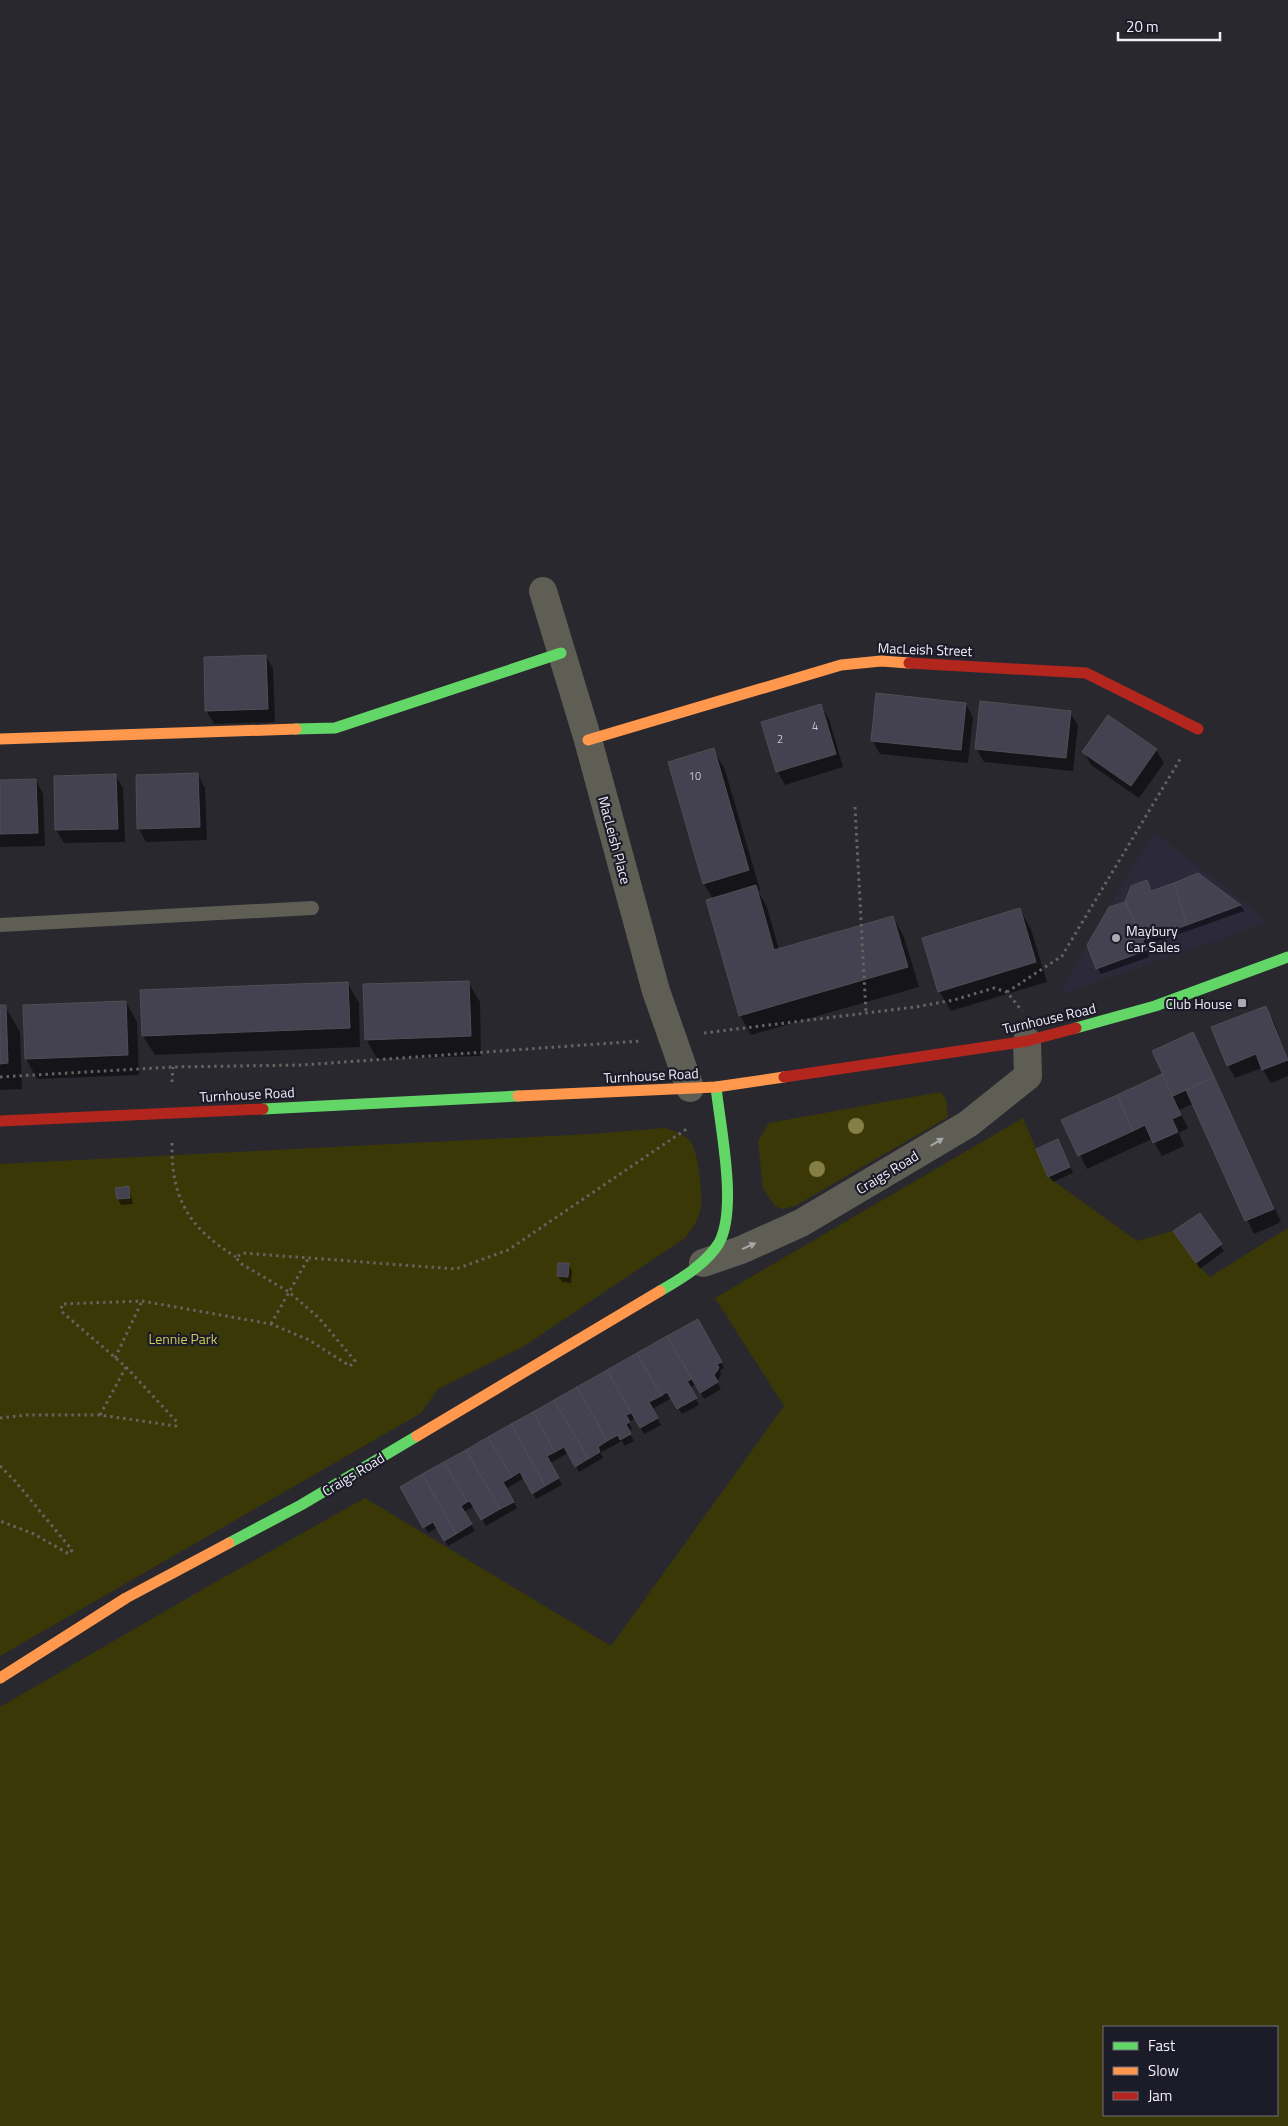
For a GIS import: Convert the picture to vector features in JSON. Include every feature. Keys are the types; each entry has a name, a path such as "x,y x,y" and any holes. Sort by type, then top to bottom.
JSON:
{"street":[{"name":"MacLeish Place","path":"543,591 588,740 656,991 672,1038 703,1088"},
{"path":"0,739 335,728 561,653"},
{"name":"MacLeish Street","path":"588,740 841,665 881,661 1086,673 1198,729"},
{"name":"Turnhouse Road","path":"0,1121 703,1088 1027,1041 1155,1006 1288,957"},
{"name":"Craigs Road","path":"0,1678 126,1598 301,1505 672,1284 703,1263 741,1250 801,1223 968,1124 1028,1076 1027,1041"},
{"name":"Craigs Road","path":"703,1088 718,1108 726,1189 727,1222 720,1241 703,1263"}],"lane":[{"path":"0,925 312,908"}],"path":[{"path":"1007,992 1062,956 1198,729"},
{"path":"855,807 866,1012"},
{"path":"0,1077 173,1067 302,1065 518,1048 632,1042 915,1007 954,1000 994,988 1007,992 1023,1014 1027,1041"},
{"path":"236,1257 243,1254 309,1257 456,1269 508,1250 718,1108"},
{"path":"0,1418 27,1415 100,1415 176,1426 177,1422 126,1367 61,1311 62,1304 142,1301 271,1324 309,1340 350,1366 355,1361 319,1318 289,1292 240,1263 236,1257 197,1226 179,1198 173,1175 172,1151"},
{"path":"271,1324 309,1257"},
{"path":"115,1358 142,1301"},
{"path":"100,1415 126,1367"},
{"path":"0,1466 16,1481 72,1550 69,1554 34,1534 0,1522"}],"shaded area":[{"path":"1154,832 1269,922 1059,995 1109,907"}],"green space":[{"path":"940,1092 946,1099 948,1117 795,1206 782,1209 775,1206 763,1188 758,1141 769,1123"},
{"path":"1023,1118 1048,1177 1137,1241 1173,1231 1196,1263 1210,1277 1288,1228 1288,2126 0,2126 0,1707 365,1498 611,1646 784,1406 715,1298"},
{"name":"Lennie Park","path":"665,1128 682,1135 690,1141 698,1162 701,1183 701,1206 691,1231 685,1238 524,1346 438,1389 421,1413 0,1656 0,1164 591,1134"}],"building":[{"path":"266,655 268,709 205,711 204,657"},
{"path":"876,693 966,703 961,750 871,741"},
{"path":"980,701 1071,711 1066,758 975,749"},
{"path":"821,704 836,754 776,772 761,722"},
{"path":"1108,715 1157,749 1131,786 1082,752"},
{"path":"714,748 749,870 703,884 668,762"},
{"path":"198,773 200,827 137,829 136,775"},
{"path":"116,774 118,829 55,830 54,776"},
{"path":"36,779 38,833 0,834 0,780"},
{"path":"1198,873 1241,905 1187,925 1174,883"},
{"path":"1147,880 1151,891 1174,883 1187,925 1143,940 1125,902 1131,886"},
{"path":"756,885 774,950 893,916 908,967 739,1016 706,900"},
{"path":"1125,902 1147,950 1096,969 1087,945 1109,907"},
{"path":"1020,908 1036,962 938,992 922,938"},
{"path":"469,981 471,1036 365,1040 363,984"},
{"path":"348,982 350,1028 142,1036 140,990"},
{"path":"126,1001 128,1055 25,1059 23,1005"},
{"path":"0,1005 6,1005 8,1063 0,1064"},
{"path":"1266,1006 1288,1060 1262,1070 1256,1054 1227,1066 1211,1027"},
{"path":"1193,1032 1214,1077 1173,1096 1152,1051"},
{"path":"1162,1074 1181,1115 1172,1119 1178,1132 1153,1143 1145,1125 1133,1131 1117,1095"},
{"path":"1214,1077 1274,1209 1245,1221 1186,1090"},
{"path":"1117,1095 1133,1131 1078,1156 1061,1120"},
{"path":"1058,1139 1070,1167 1048,1177 1036,1149"},
{"path":"129,1186 130,1198 117,1199 115,1188"},
{"path":"1200,1213 1222,1244 1196,1263 1173,1231"},
{"path":"558,1263 569,1263 568,1277 557,1276"},
{"path":"698,1319 722,1362 717,1364 719,1368 714,1375 718,1382 700,1393 667,1336"},
{"path":"667,1336 692,1379 687,1381 697,1398 677,1409 667,1392 661,1396 637,1353"},
{"path":"637,1353 661,1396 649,1402 658,1418 640,1428 607,1370"},
{"path":"607,1370 631,1413 626,1415 630,1422 626,1424 631,1434 620,1440 618,1435 607,1441 577,1387"},
{"path":"577,1387 607,1441 598,1447 600,1452 588,1459 554,1400"},
{"path":"554,1400 588,1459 575,1467 564,1447 555,1452 533,1412"},
{"path":"533,1412 555,1452 547,1456 559,1478 545,1486 511,1424"},
{"path":"511,1424 545,1486 532,1494 520,1472 512,1477 488,1437"},
{"path":"488,1437 512,1477 503,1482 514,1502 500,1509 466,1450"},
{"path":"466,1450 500,1509 481,1520 470,1501 467,1502 444,1462"},
{"path":"444,1462 467,1502 461,1506 472,1524 456,1534 422,1474"},
{"path":"422,1474 456,1534 444,1541 433,1522 423,1528 400,1487"}],"traffic: fast":[{"path":"296,729 335,728 561,653"},
{"path":"1076,1028 1155,1006 1288,957"},
{"path":"660,1291 684,1276 707,1258 719,1243 724,1228 727,1209 726,1166 716,1087"},
{"path":"263,1109 518,1096"},
{"path":"229,1543 301,1505 417,1436"}],"traffic: slow":[{"path":"588,740 841,665 881,661 909,663"},
{"path":"0,739 296,729"},
{"path":"518,1096 716,1087 784,1077"},
{"path":"417,1436 660,1291"},
{"path":"0,1678 126,1598 229,1543"}],"traffic: jam":[{"path":"909,663 1086,673 1198,729"},
{"path":"784,1077 1027,1041 1076,1028"},
{"path":"0,1121 263,1109"}],"place":[{"name":"Maybury Car Sales","path":"1116,938"},
{"name":"Club House","path":"1242,1003"}]}
